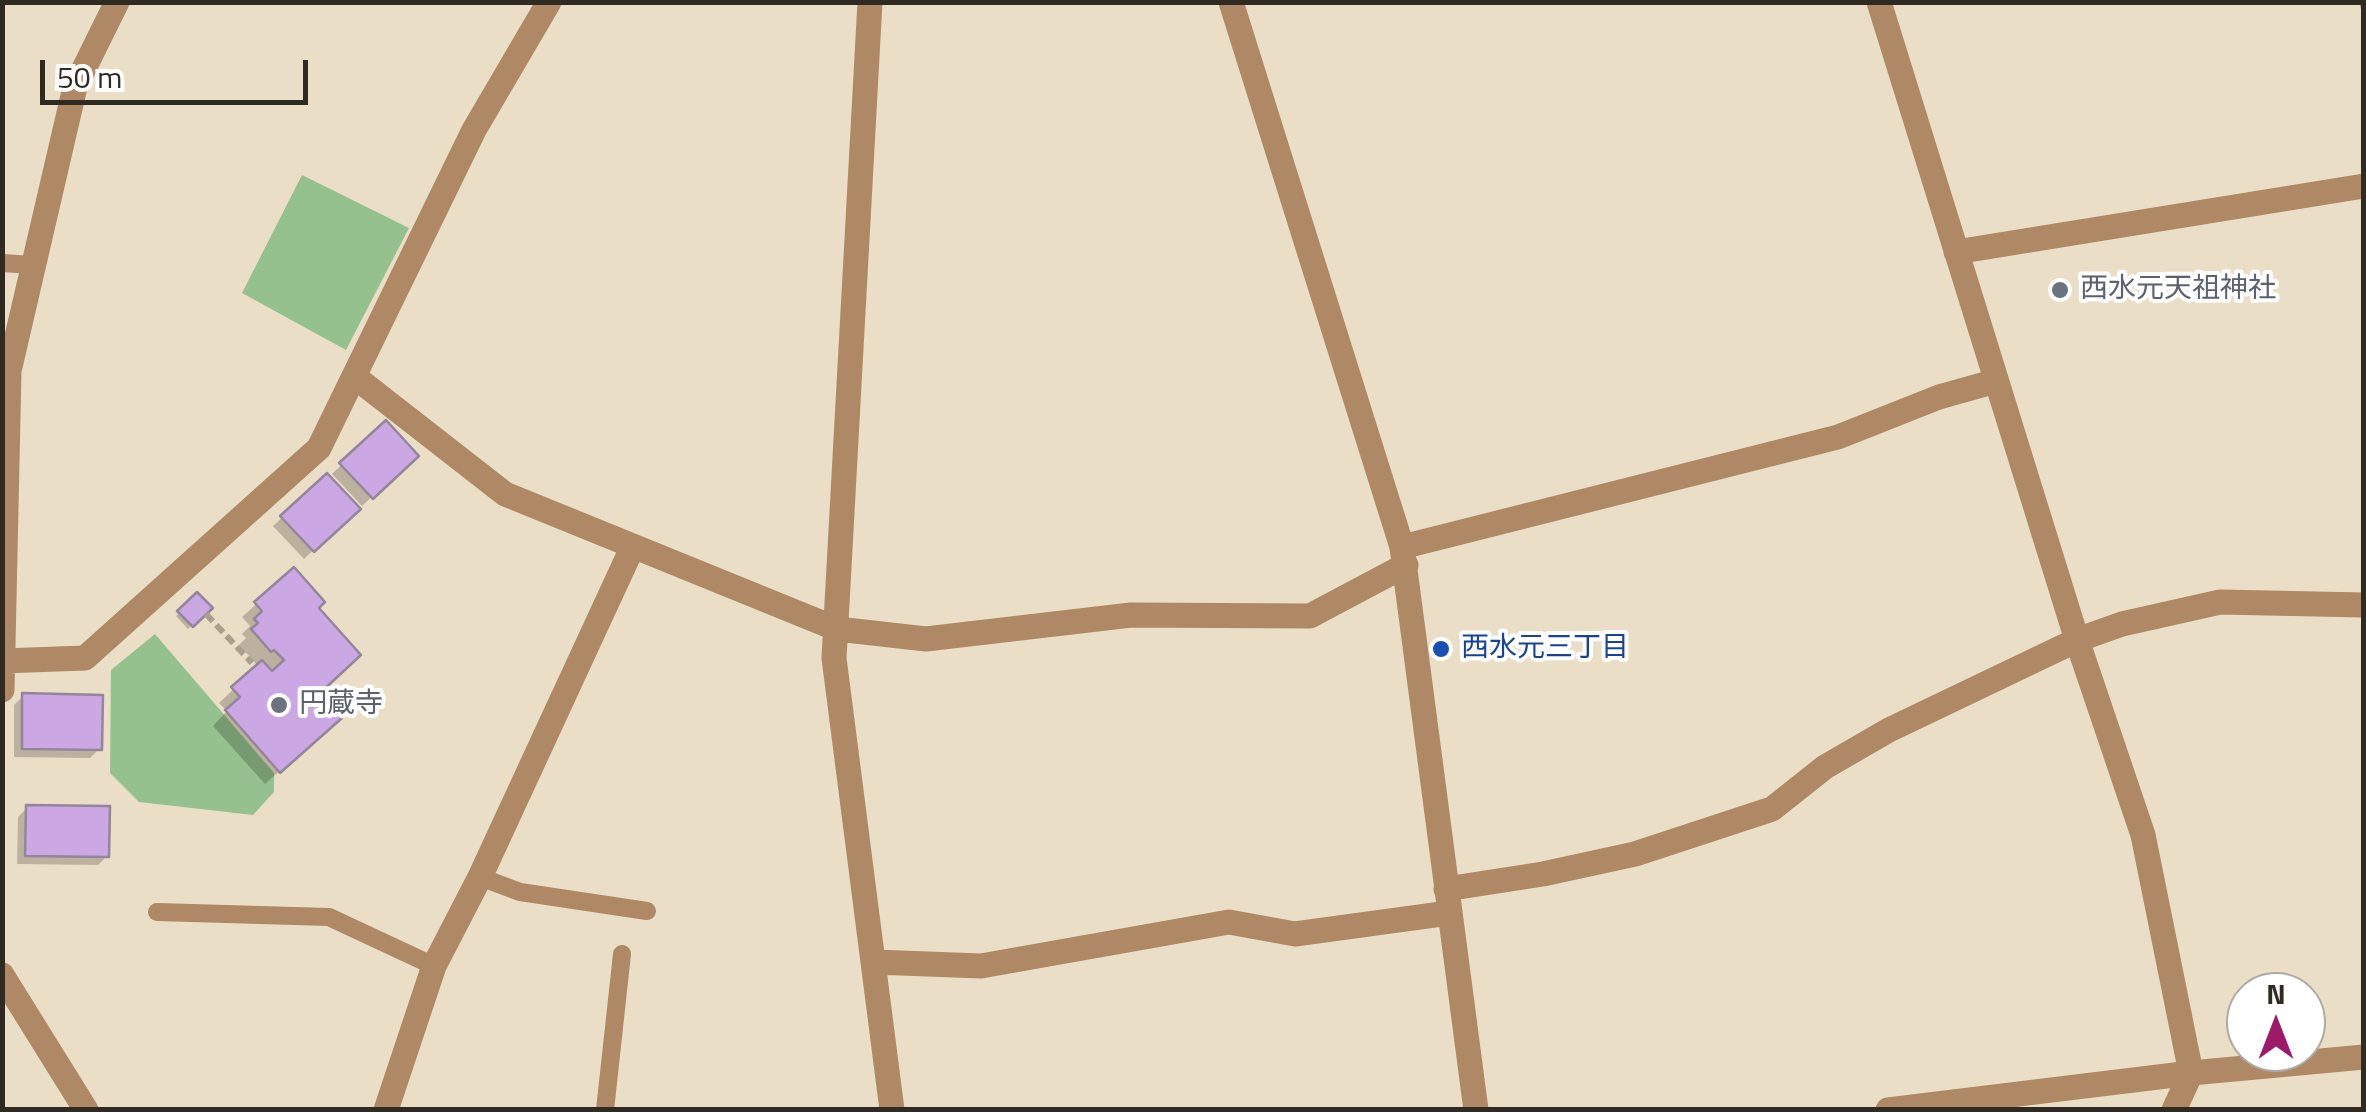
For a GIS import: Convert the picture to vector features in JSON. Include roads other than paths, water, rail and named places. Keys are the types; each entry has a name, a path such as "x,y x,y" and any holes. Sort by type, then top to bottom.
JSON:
{"street":[{"path":"2,690 11,326 33,265 75,86 117,2"},
{"path":"3,661 85,658 319,448 474,130 548,2"},
{"path":"870,2 834,658 892,1110"},
{"path":"1231,2 1404,556 1476,1110"},
{"path":"1879,2 2077,640 2143,835 2190,1074 2174,1110"},
{"path":"1956,252 2364,186"},
{"path":"355,376 505,494 837,629 926,640 1132,615 1310,616 1404,556 1838,437 1939,397 1996,381"},
{"path":"386,1110 434,966 480,878 633,546"},
{"path":"874,962 981,966 1229,922 1296,934 1448,901 1543,874 1635,854 1772,809 1826,767 1889,730 2077,640 2161,613 2220,602 2364,605"},
{"path":"2,975 86,1110"},
{"path":"1888,1110 2364,1057"}],"lane":[{"path":"2,263 33,265"},
{"path":"480,878 520,892 647,910"},
{"path":"157,912 329,917 434,966"},
{"path":"605,1110 622,954"}],"place":[{"name":"西水元天祖神社","path":"2060,290"},
{"name":"西水元三丁目","path":"1441,649"},
{"name":"円蔵寺","path":"279,705"}]}
